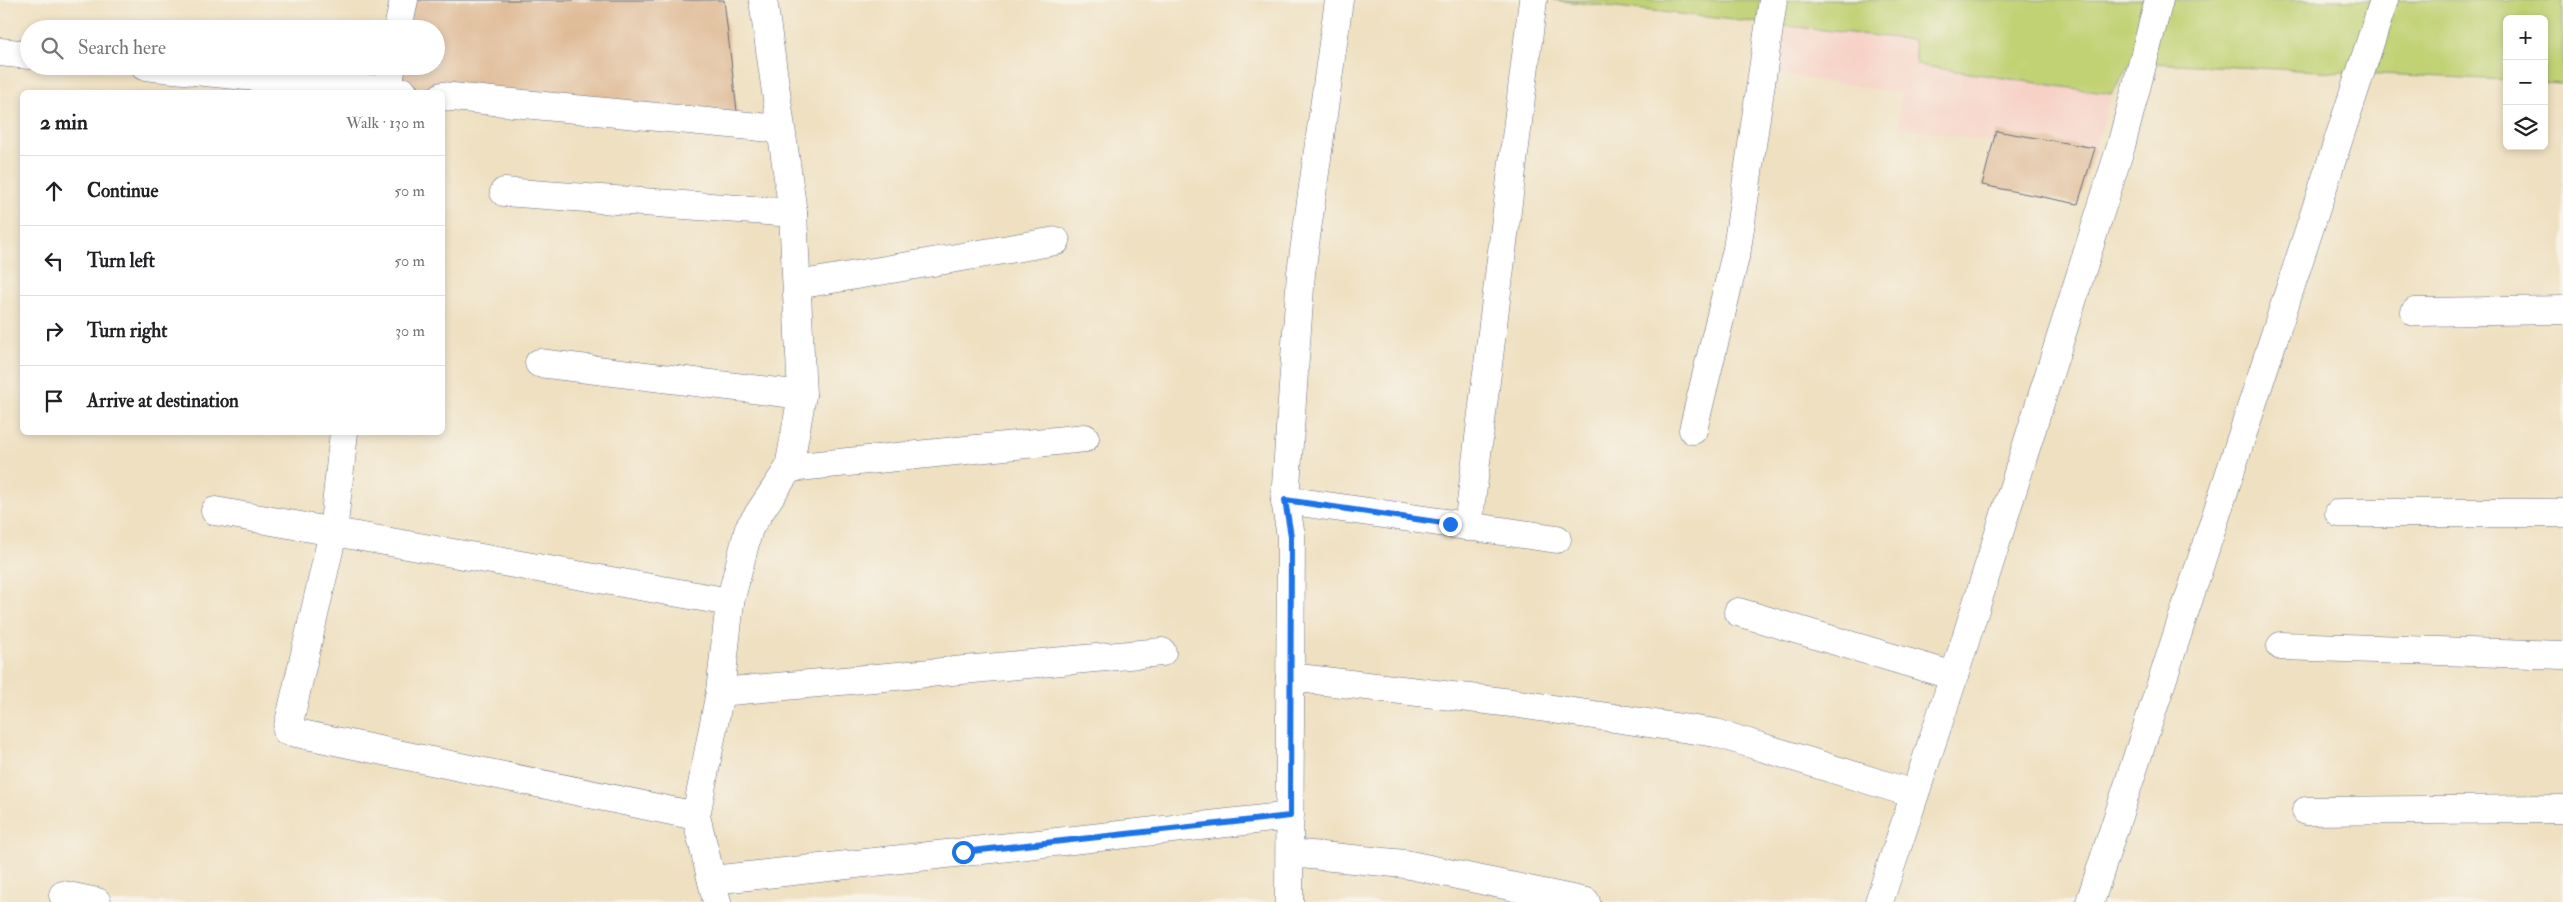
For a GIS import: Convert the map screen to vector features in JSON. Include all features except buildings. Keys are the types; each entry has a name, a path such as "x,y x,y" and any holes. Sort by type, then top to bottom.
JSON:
{"street":[{"path":"400,20 404,0"},
{"path":"762,0 792,213 802,395 789,468 749,528 730,602 720,692 696,816 715,891 1290,816"},
{"path":"1289,902 1291,536 1285,500 1301,273 1339,0"},
{"path":"1468,527 1533,0"},
{"path":"1693,430 1736,249 1773,0"},
{"path":"1879,902 1954,676 2121,146 2159,0"},
{"path":"2090,902 2384,0"},
{"path":"0,52 20,54"},
{"path":"256,75 392,86"},
{"path":"445,96 780,129"},
{"path":"504,192 792,213"},
{"path":"797,285 1056,241"},
{"path":"2415,312 2563,310"},
{"path":"539,363 802,395"},
{"path":"344,435 333,533 287,732 696,816"},
{"path":"789,468 1084,438"},
{"path":"1285,500 1557,540"},
{"path":"216,511 730,602"},
{"path":"2339,513 2563,513"},
{"path":"1738,612 1954,676"},
{"path":"2281,646 2563,655"},
{"path":"720,692 1162,652"},
{"path":"1290,677 1512,703 1716,732 1914,794"},
{"path":"2306,811 2563,808"},
{"path":"1290,853 1405,864 1586,902"},
{"path":"64,895 97,902"}],"shaded area":[{"path":"1775,23 1915,40 1917,65 2111,94 2095,148 1997,131 1993,142 1899,127 1900,93 1763,71"}],"green space":[{"path":"1553,0 2563,0 2563,84 2548,83 2548,15 2503,15 2503,80 2131,62 2111,94 1917,65 1914,40"}],"route":[{"path":"963,852 1290,816 1291,536 1285,500 1450,524"}]}
